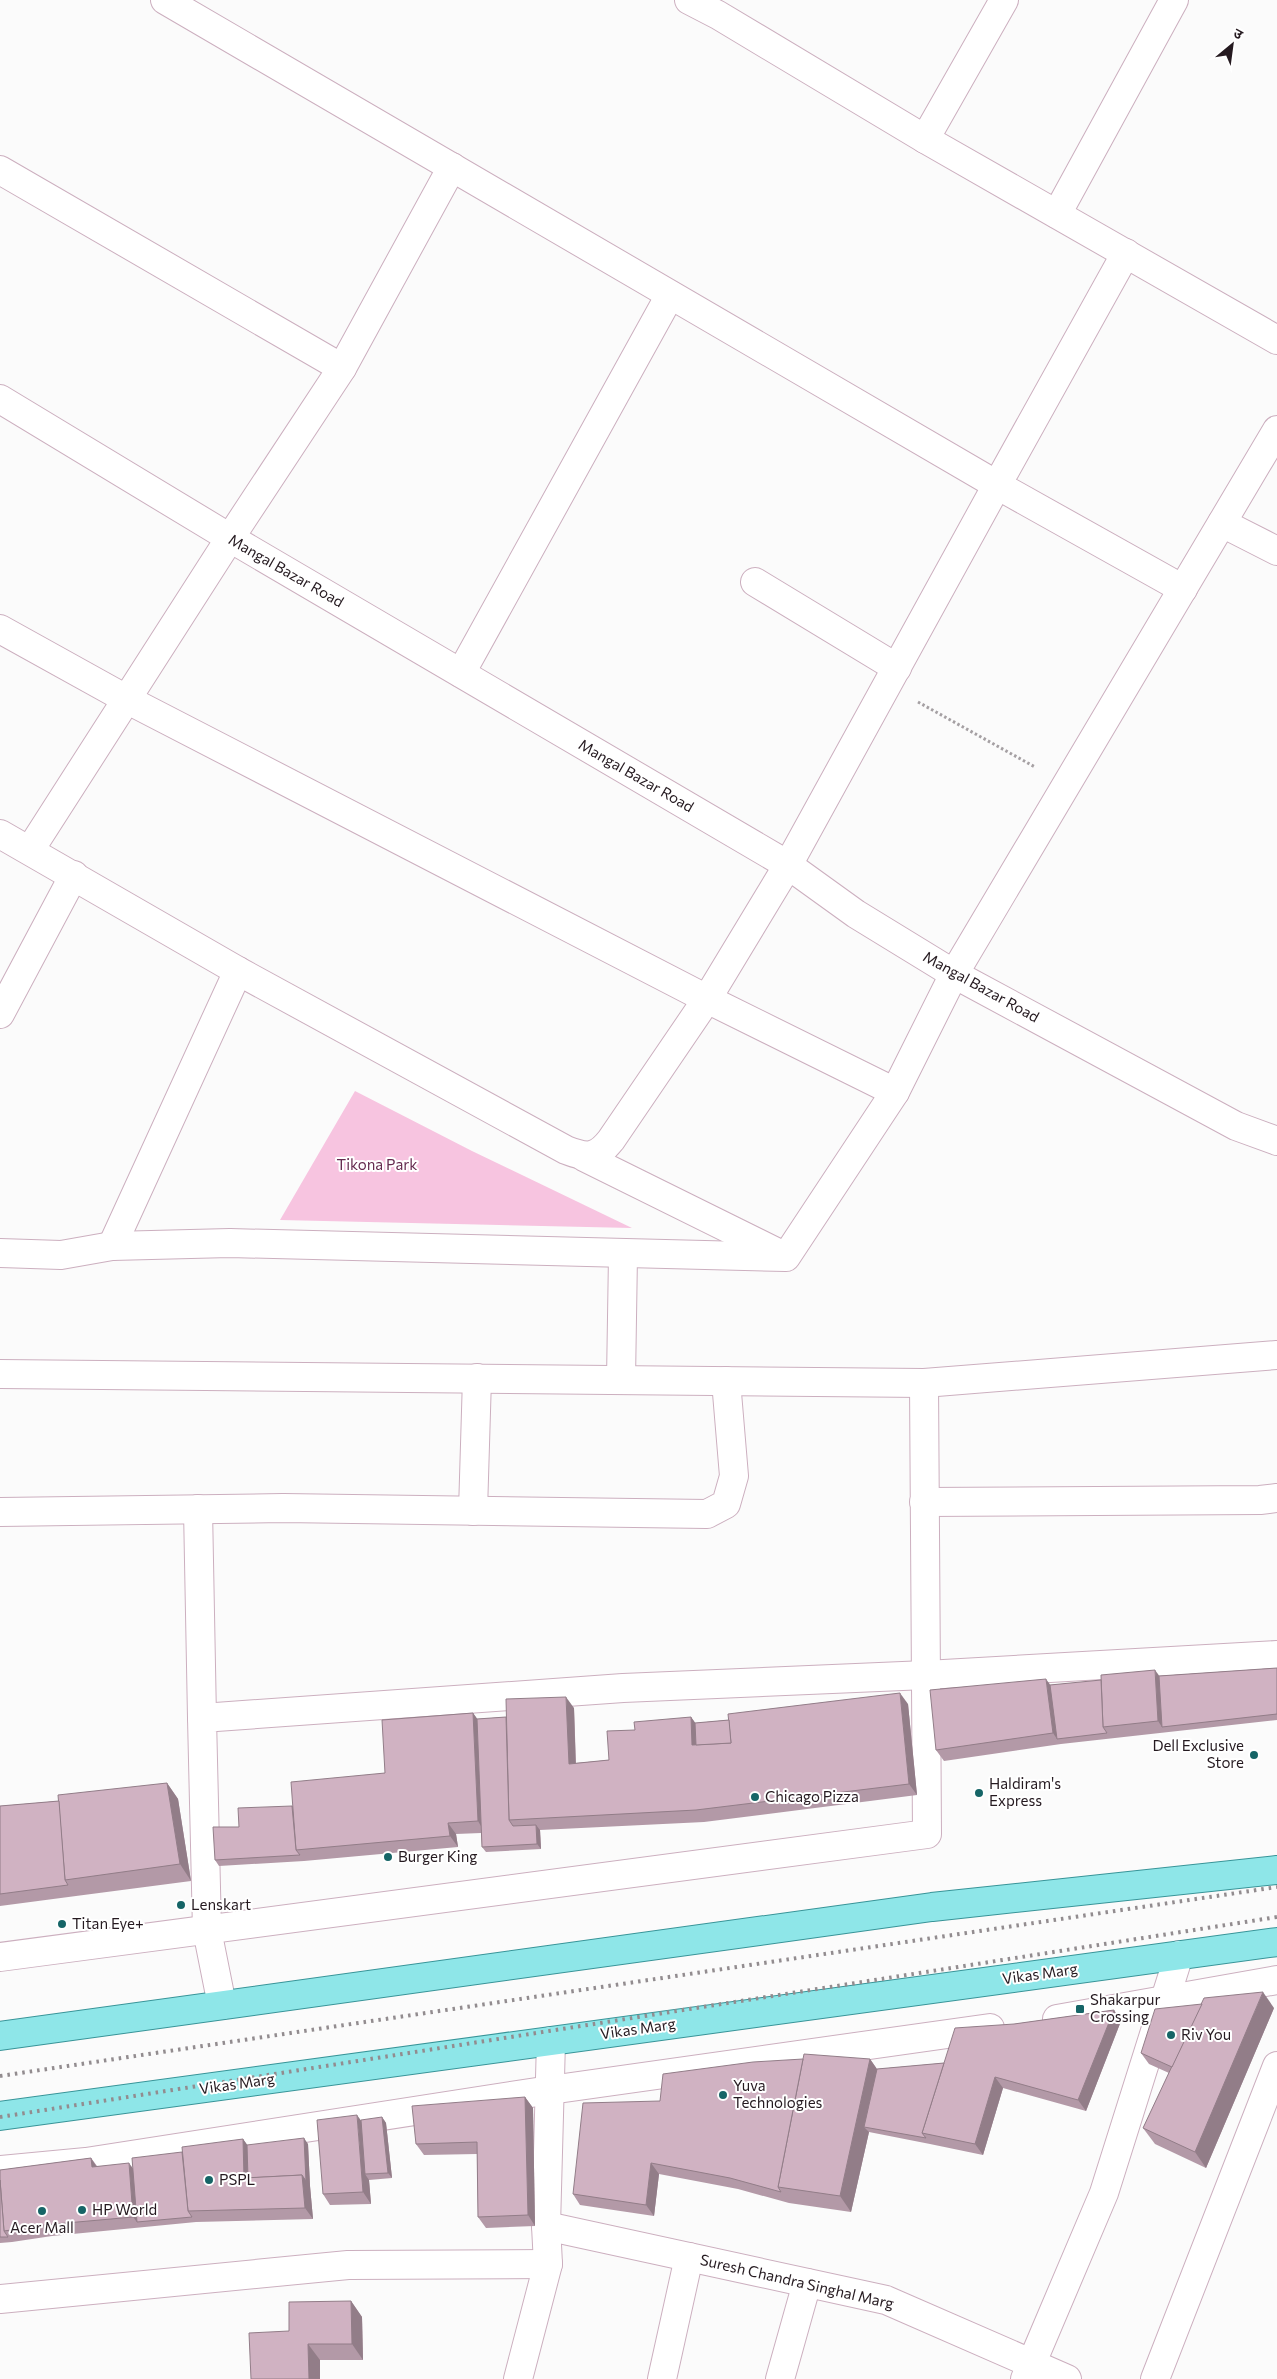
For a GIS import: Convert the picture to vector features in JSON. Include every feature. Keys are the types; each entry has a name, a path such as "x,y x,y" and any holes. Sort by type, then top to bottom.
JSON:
{"main road":[{"path":"0,2036 932,1906 1277,1870"},
{"name":"Vikas Marg","path":"0,2116 1277,1942"}],"street":[{"path":"165,0 997,485 1183,589"},
{"path":"689,0 722,7 925,140 1277,340"},
{"path":"925,140 1004,0"},
{"path":"1057,214 1174,0"},
{"path":"30,850 128,700 230,538 342,368 452,168"},
{"path":"0,170 342,368"},
{"path":"584,1157 602,1152 611,1140 707,999 788,865 1126,253"},
{"path":"461,673 670,295"},
{"name":"Mangal Bazar Road","path":"0,399 230,538 788,865 856,914 954,974 1236,1126 1277,1141"},
{"path":"786,1257 895,1092 954,974 1277,430"},
{"path":"1222,523 1277,551"},
{"path":"755,582 892,676"},
{"path":"0,629 128,700 707,999 895,1092"},
{"path":"0,834 74,874 238,971 566,1150 584,1157 786,1257"},
{"path":"0,1014 74,874"},
{"path":"112,1246 238,971"},
{"path":"0,1253 61,1255 112,1246 230,1243 383,1245 623,1255 786,1257"},
{"path":"621,1380 623,1255"},
{"path":"0,1374 924,1383 1277,1355"},
{"path":"473,1511 477,1378"},
{"path":"0,1512 283,1508 707,1514 726,1504 734,1476 726,1381"},
{"path":"0,1957 927,1834 924,1383"},
{"path":"924,1502 1260,1500 1277,1498"},
{"path":"198,1509 207,1930 222,2005"},
{"path":"202,1718 623,1688 926,1675 1277,1655"},
{"path":"1028,2371 1104,2193 1179,1955"},
{"path":"0,2170 86,2162 550,2090 1024,2024 1277,1980"},
{"path":"518,2379 548,2264 546,2226 551,2041"},
{"path":"1155,2379 1277,2066"},
{"name":"Suresh Chandra Singhal Marg","path":"546,2226 886,2300 1028,2371 1067,2379"},
{"path":"662,2379 690,2257"},
{"path":"0,2299 348,2265 548,2264"},
{"path":"780,2379 807,2283"}],"path":[{"path":"892,676 1067,785"}],"green space":[{"name":"Tikona Park","path":"355,1091 472,1151 632,1228 280,1220"}],"building":[{"path":"1277,1668 1277,1714 1162,1727 1159,1676"},
{"path":"1155,1670 1158,1721 1103,1727 1101,1675"},
{"path":"1046,1679 1053,1733 936,1750 930,1690"},
{"path":"1101,1680 1103,1727 1107,1733 1057,1739 1050,1685"},
{"path":"900,1693 909,1784 696,1810 509,1820 506,1699 566,1697 569,1764 609,1760 607,1731 635,1730 634,1722 691,1717 692,1745 731,1743 728,1714"},
{"path":"473,1713 478,1821 448,1823 450,1836 296,1850 291,1782 385,1773 382,1720"},
{"path":"506,1717 509,1820 513,1826 536,1825 537,1844 482,1847 477,1719"},
{"path":"729,1720 731,1743 696,1745 695,1723"},
{"path":"167,1783 180,1864 65,1880 58,1795"},
{"path":"59,1801 65,1880 68,1885 0,1894 0,1806"},
{"path":"292,1806 296,1850 300,1855 215,1860 213,1827 239,1827 238,1808"},
{"path":"1263,1992 1195,2152 1143,2128 1204,1998"},
{"path":"1202,2004 1172,2067 1141,2053 1155,2009"},
{"path":"1114,2010 1078,2100 995,2077 975,2144 922,2133 955,2028 1014,2024"},
{"path":"804,2054 870,2059 840,2196 778,2187"},
{"path":"803,2059 778,2187 781,2192 730,2178 651,2163 646,2205 573,2194 583,2103 660,2101 663,2074 753,2062"},
{"path":"944,2063 922,2133 926,2138 864,2127 877,2069"},
{"path":"525,2097 528,2215 478,2217 477,2142 416,2144 412,2106"},
{"path":"357,2115 363,2192 323,2194 317,2120"},
{"path":"382,2117 388,2173 365,2174 361,2120"},
{"path":"304,2138 306,2181 302,2175 248,2178 247,2145"},
{"path":"243,2139 244,2178 302,2175 305,2208 188,2211 182,2147"},
{"path":"182,2152 188,2211 192,2217 137,2222 132,2158"},
{"path":"91,2158 92,2167 129,2163 133,2217 44,2225 4,2231 0,2170"},
{"path":"0,2180 4,2231 8,2237 0,2237"},
{"path":"351,2301 352,2344 308,2344 309,2379 251,2379 249,2333 289,2331 289,2302"}],"railway":[{"path":"0,2076 1277,1887"},
{"path":"0,2117 1277,1917"}],"place":[{"name":"Dell Exclusive Store","path":"1254,1755"},
{"name":"Haldiram's Express","path":"979,1793"},
{"name":"Chicago Pizza","path":"755,1797"},
{"name":"Burger King","path":"388,1857"},
{"name":"Lenskart","path":"181,1905"},
{"name":"Titan Eye+","path":"62,1924"},
{"name":"Shakarpur Crossing","path":"1080,2009"},
{"name":"Riv You","path":"1171,2035"},
{"name":"Yuva Technologies","path":"723,2095"},
{"name":"PSPL","path":"209,2180"},
{"name":"HP World","path":"82,2210"},
{"name":"Acer Mall","path":"42,2211"}]}
